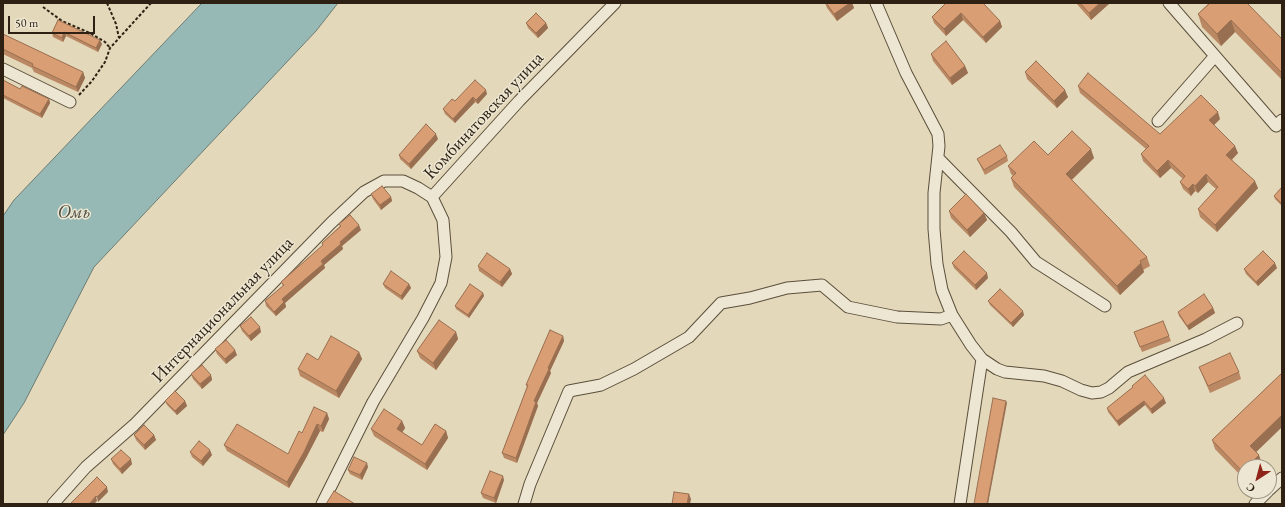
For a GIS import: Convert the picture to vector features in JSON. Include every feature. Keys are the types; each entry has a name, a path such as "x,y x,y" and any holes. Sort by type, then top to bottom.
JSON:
{"street":[{"name":"Комбинатовская улица","path":"322,504 373,402 423,318 441,283 446,257 443,220 432,197 518,101 615,3"},
{"path":"876,3 906,73 938,134 940,146 934,193 934,229 937,264 942,290 952,314 971,345 982,359 997,369 1044,376 1062,381 1092,393 1100,392 1109,388 1128,372 1206,340 1237,323"},
{"path":"1169,3 1276,126 1282,120"},
{"path":"1158,121 1215,56"},
{"path":"3,69 70,102"},
{"path":"938,159 1011,232 1036,262 1104,306"},
{"name":"Интернациональная улица","path":"54,504 86,467 134,425 331,223 364,192 384,181 402,181 418,188 432,197"},
{"path":"524,504 530,484 569,392 601,385 634,370 689,337 721,303 750,298 787,288 822,285 848,307 897,317 941,319 952,314"},
{"path":"960,504 982,359"}],"path":[{"path":"107,3 116,24 119,38"},
{"path":"70,102 92,81 105,62 110,48 150,3"},
{"path":"43,7 62,21 105,42 110,48"}],"water":[{"name":"Омь","path":"202,3 338,3 316,31 94,267 24,403 3,435 3,216 14,200"}],"building":[{"path":"826,3 850,3 834,14"},
{"path":"946,3 983,3 1000,21 983,37 961,13 944,29 932,17"},
{"path":"1080,3 1100,3 1089,13"},
{"path":"1210,3 1247,3 1282,39 1282,73 1231,20 1217,34 1198,14"},
{"path":"536,13 546,23 536,33 526,23"},
{"path":"58,20 100,40 96,48 64,32 62,38 52,33"},
{"path":"3,34 83,72 76,87 32,66 33,64 3,49"},
{"path":"946,41 965,66 950,78 931,54"},
{"path":"1036,61 1065,90 1054,101 1025,72"},
{"path":"1088,73 1160,134 1201,95 1218,112 1209,120 1235,146 1226,155 1255,181 1215,225 1198,209 1218,187 1206,174 1195,186 1193,184 1188,189 1180,182 1185,176 1168,160 1157,171 1141,154 1149,146 1078,86"},
{"path":"3,80 20,89 22,86 49,99 40,114 3,95"},
{"path":"475,80 486,90 476,100 473,97 453,119 443,109 452,99 455,101"},
{"path":"426,124 436,134 409,164 399,155"},
{"path":"1072,131 1091,149 1066,174 1147,257 1140,261 1141,263 1117,286 1011,178 1016,173 1008,166 1034,141 1048,155"},
{"path":"1000,145 1007,156 984,170 977,159"},
{"path":"382,186 391,197 380,205 371,194"},
{"path":"1282,187 1282,204 1274,196"},
{"path":"966,194 984,213 967,230 949,211"},
{"path":"350,215 359,225 340,242 341,244 321,261 323,264 282,299 284,302 274,312 265,301 284,285 281,282 323,245 322,243 341,226 339,224"},
{"path":"964,251 987,273 975,285 952,263"},
{"path":"1263,251 1275,263 1256,282 1244,269"},
{"path":"487,253 510,269 500,282 478,266"},
{"path":"391,271 409,284 401,296 383,284"},
{"path":"470,284 483,293 468,315 455,306"},
{"path":"1000,289 1023,311 1011,323 988,301"},
{"path":"1204,294 1213,308 1187,326 1178,312"},
{"path":"251,317 260,327 249,336 240,326"},
{"path":"439,320 456,332 433,363 417,351"},
{"path":"1163,321 1169,336 1140,347 1134,332"},
{"path":"550,330 563,336 534,401 536,402 516,458 502,453 528,385 526,385"},
{"path":"331,336 359,352 336,391 298,369 307,353 318,360"},
{"path":"226,340 235,350 225,359 215,349"},
{"path":"1230,353 1239,372 1208,386 1199,367"},
{"path":"202,365 211,375 200,384 191,374"},
{"path":"1282,373 1282,415 1250,446 1259,455 1255,459 1237,459 1237,466 1212,440"},
{"path":"1145,375 1164,398 1151,409 1144,401 1117,421 1107,408"},
{"path":"175,391 185,401 175,411 165,401"},
{"path":"993,398 1006,401 987,504 974,504"},
{"path":"314,407 327,413 321,426 317,424 304,452 287,482 224,445 237,424 288,454 299,431 302,433"},
{"path":"384,409 402,421 397,429 422,445 435,424 446,431 425,464 371,429"},
{"path":"144,425 154,435 144,445 134,435"},
{"path":"199,441 210,450 201,461 190,452"},
{"path":"121,450 131,459 120,469 111,459"},
{"path":"354,457 367,463 360,475 348,470"},
{"path":"490,471 503,476 494,498 481,493"},
{"path":"97,477 107,487 97,497 96,496 89,504 70,504"},
{"path":"334,491 355,504 326,504"},
{"path":"674,492 689,494 687,504 672,504"}]}
